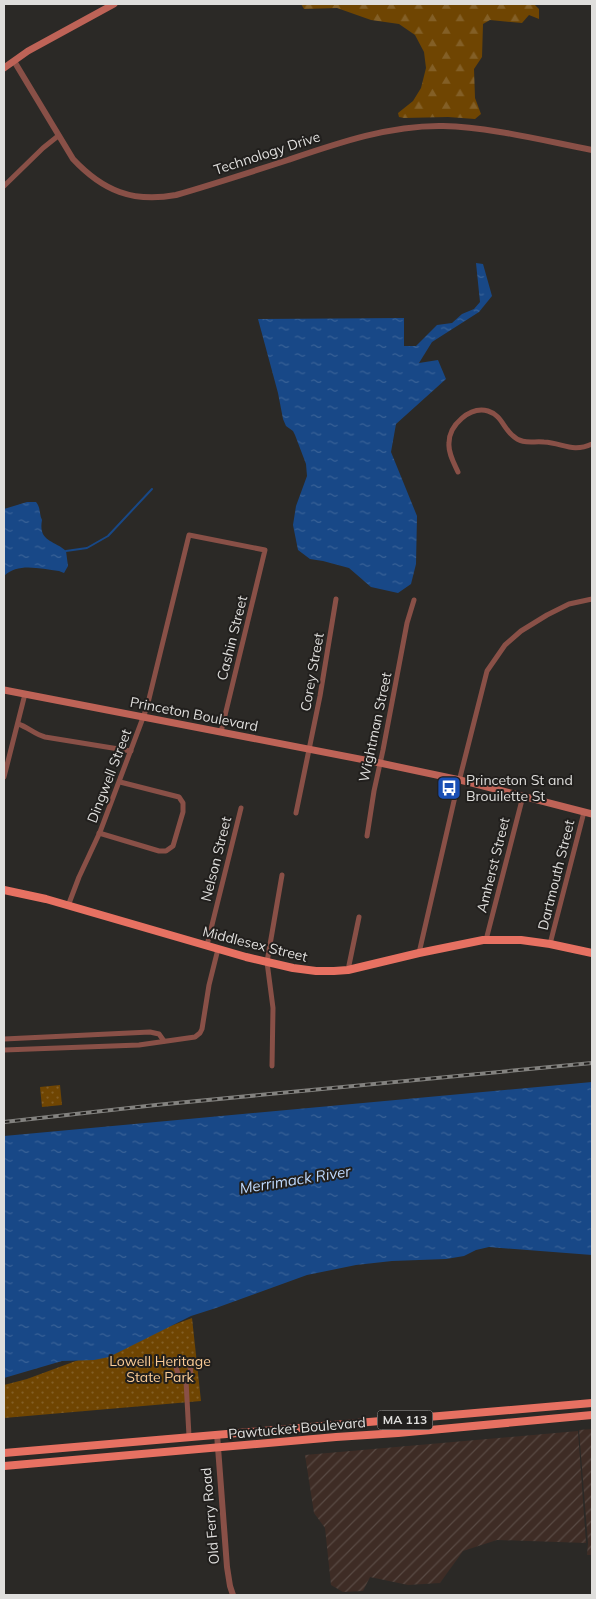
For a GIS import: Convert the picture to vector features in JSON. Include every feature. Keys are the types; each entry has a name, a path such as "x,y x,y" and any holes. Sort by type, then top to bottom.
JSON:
{"main road":[{"path":"4,68 28,51 114,4"},
{"name":"Princeton Boulevard","path":"4,690 380,763 460,780 592,814"},
{"name":"Middlesex Street","path":"4,890 46,899 267,962 316,971 334,972 348,970 419,953 486,940 520,940 592,953"},
{"name":"Pawtucket Boulevard","path":"4,1453 592,1403"},
{"name":"Pawtucket Boulevard","path":"4,1466 592,1415"}],"street":[{"name":"Technology Drive","path":"14,61 58,136 84,172 118,192 148,199 176,195 329,146 384,131 410,128 469,127 592,150"},
{"path":"4,186 58,136"},
{"path":"458,472 450,453 449,438 459,421 467,414 475,411 489,411 501,420 511,435 522,442 544,442 573,448 583,448 592,444"},
{"name":"Cashin Street","path":"189,535 265,550 221,732"},
{"name":"Dingwell Street","path":"68,906 120,782 144,717 189,535"},
{"name":"Corey Street","path":"296,813 320,696 336,599"},
{"path":"419,953 483,682 487,672 505,645 521,631 569,604 592,599"},
{"name":"Wightman Street","path":"367,836 374,791 414,600"},
{"path":"4,773 25,694"},
{"path":"18,724 34,734 45,737 131,751"},
{"path":"99,833 160,851 166,851 173,846 183,812 183,803 179,797 120,782"},
{"name":"Amherst Street","path":"486,940 523,796"},
{"name":"Nelson Street","path":"206,945 240,808"},
{"name":"Dartmouth Street","path":"550,944 584,812"},
{"path":"272,1066 273,1008 267,962 282,875"},
{"path":"348,970 359,917"},
{"path":"4,1050 139,1044 195,1037 202,1029 209,985 218,949"},
{"path":"4,1039 150,1032 159,1034 164,1041"},
{"path":"186,1381 189,1436"},
{"name":"Old Ferry Road","path":"217,1434 227,1567 233,1595"}],"shaded area":[{"path":"592,1429 592,1555 587,1555 588,1543 579,1430"},
{"path":"578,1431 586,1543 497,1540 463,1551 440,1583 408,1585 370,1577 363,1591 343,1592 331,1585 325,1528 314,1513 305,1455"}],"green space":[{"path":"301,4 534,4 539,9 539,19 529,15 522,23 490,20 483,24 482,57 474,69 475,98 481,114 475,119 448,117 404,118 399,117 398,113 413,101 421,88 426,68 424,52 415,35 399,24 371,20 337,8 304,9"},
{"path":"60,1085 62,1105 42,1107 40,1087"},
{"name":"Lowell Heritage State Park","path":"192,1318 201,1401 4,1418 4,1385 27,1379"}],"water":[{"path":"476,263 483,264 492,296 479,312 432,342 419,363 438,360 446,379 396,424 391,452 417,516 416,564 411,584 398,593 371,587 349,568 310,559 298,550 293,525 296,506 307,476 306,464 293,431 286,426 283,419 258,319 404,318 404,346 416,346 437,325 452,323 462,314 474,309 480,302"},
{"path":"27,502 36,502 38,504 42,520 42,533 45,537 66,551 68,566 64,573 37,568 23,568 16,569 4,576 4,509"},
{"name":"Merrimack River","path":"592,1082 592,1255 489,1247 476,1250 464,1256 446,1259 392,1261 356,1265 307,1275 191,1316 109,1357 94,1360 62,1361 4,1378 4,1136"}],"waterway":[{"path":"66,551 87,548 108,536 152,489"}],"railway":[{"path":"4,1122 156,1105 592,1063"}],"place":[{"name":"Princeton St and Brouilette St","path":"449,788"}]}
